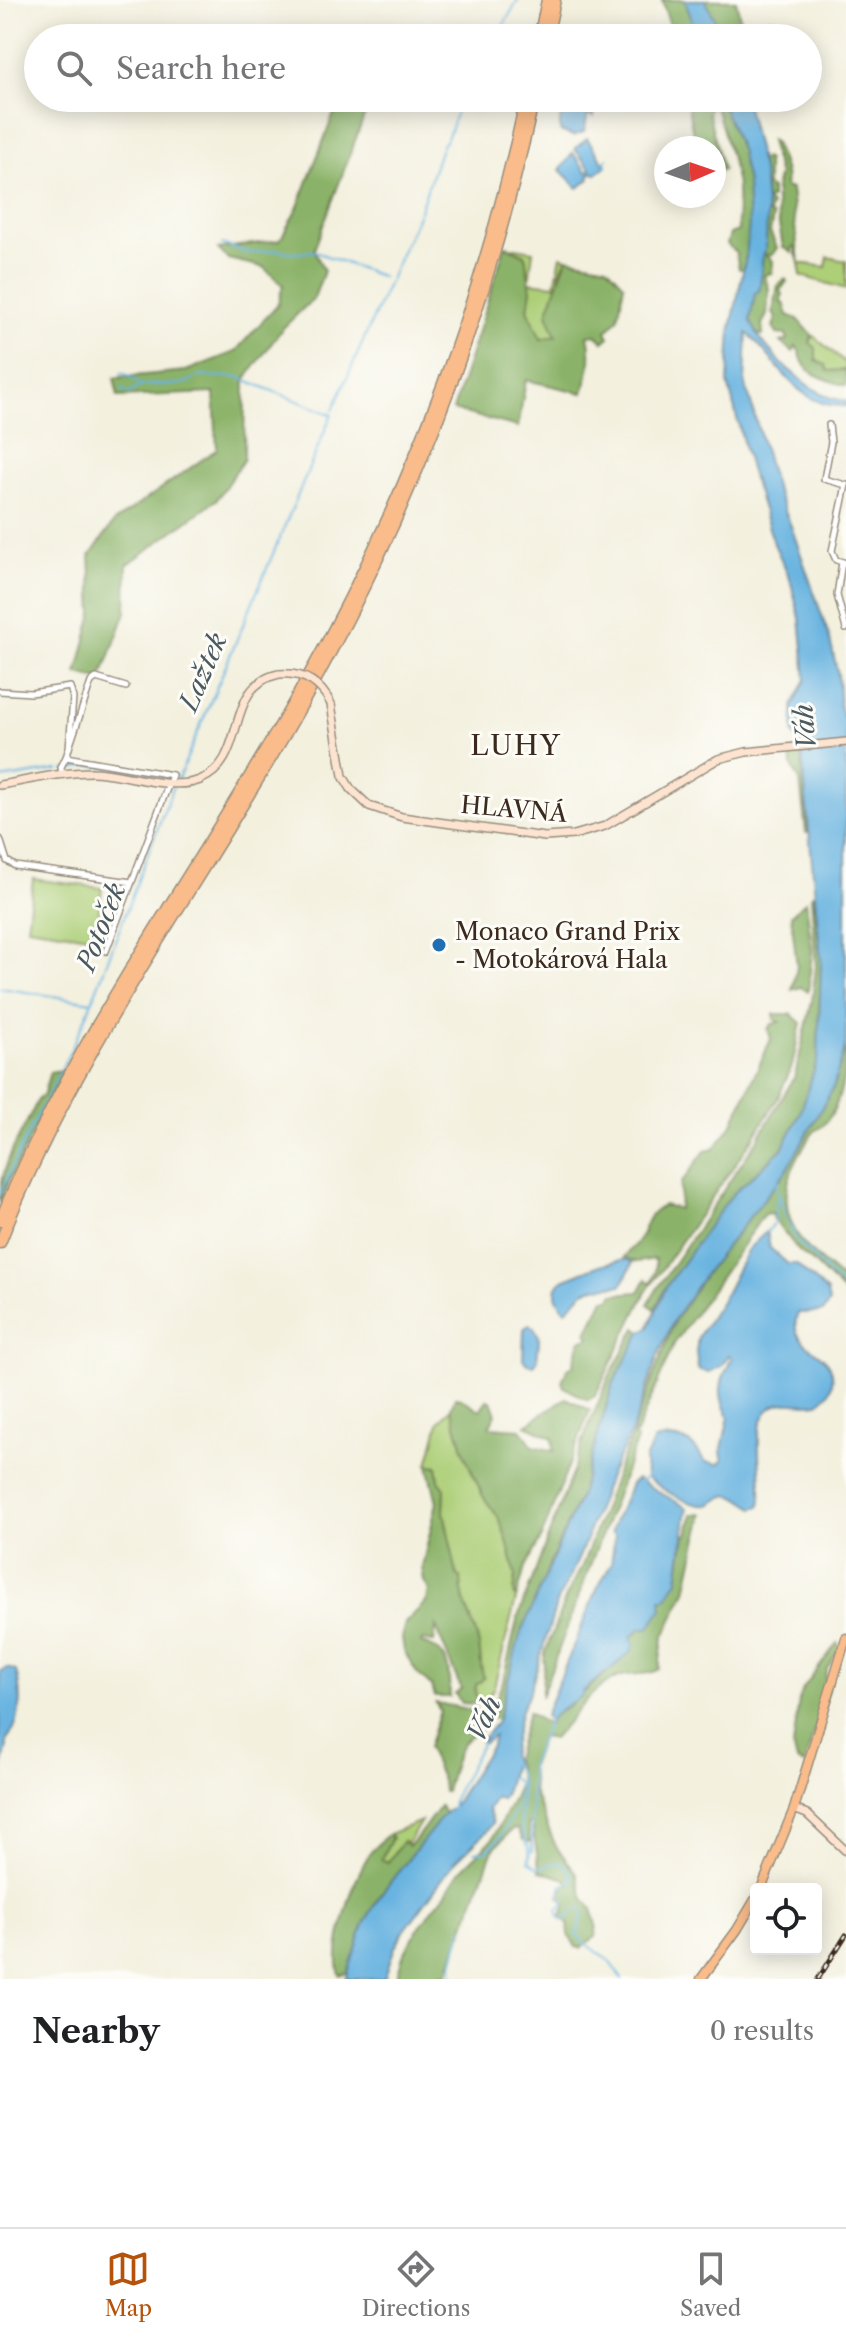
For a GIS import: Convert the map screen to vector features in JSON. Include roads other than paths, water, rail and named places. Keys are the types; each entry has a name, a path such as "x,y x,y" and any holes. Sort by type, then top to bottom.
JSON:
{"highway":[{"path":"542,24 547,0"},
{"path":"550,24 555,0"},
{"path":"0,1221 28,1157 78,1061 277,731 376,548 413,464 463,332 492,236 523,112"},
{"path":"0,1243 35,1161 84,1065 285,735 382,552 440,419 471,334 503,227 531,112"}],"main road":[{"path":"763,1883 794,1809 846,1638"},
{"path":"701,1979 750,1908"}],"street":[{"path":"829,425 831,442 824,479 846,485 832,551 834,559 844,562 836,592 846,629"},
{"name":"HLAVNÁ","path":"172,781 203,780 217,770 230,749 240,708 249,691 260,681 279,674 294,674 311,680 321,688 331,704 343,776 354,793 369,806 402,817 537,836 574,835 605,826 718,759 746,752 846,742"},
{"path":"61,771 88,690 96,678 126,687"},
{"path":"0,691 31,693 70,687 73,698 69,748"},
{"path":"66,757 172,781"},
{"path":"0,785 61,771 172,781"},
{"path":"106,951 172,781"},
{"path":"0,841 7,861 15,866 132,882"},
{"path":"794,1809 807,1814 846,1851"}],"water":[{"path":"685,0 705,0 717,24 693,24"},
{"path":"563,112 594,112 594,117 588,114 584,132 573,136 560,131"},
{"name":"Váh","path":"725,112 748,112 763,174 766,248 759,291 755,293 750,320 761,340 782,364 810,387 831,398 846,401 846,406 814,400 790,381 747,333 745,382 775,487 829,636 838,674 840,708 846,724 846,1045 833,1088 786,1171 707,1271 674,1320 658,1355 631,1433 610,1474 580,1555 556,1605 530,1691 521,1710 511,1756 514,1762 506,1790 501,1800 496,1797 488,1809 493,1823 455,1862 402,1934 384,1979 346,1979 364,1924 380,1895 452,1808 492,1744 494,1736 484,1743 481,1741 497,1722 520,1635 580,1496 613,1384 641,1332 649,1327 666,1287 708,1227 732,1195 782,1149 800,1114 818,1057 821,961 802,753 800,743 793,734 793,706 806,679 800,618 790,579 774,544 750,469 728,383 731,328 746,257 749,223 747,183 740,149"},
{"path":"587,138 606,166 596,174 593,172 590,179 578,188 560,170 573,153 587,172 591,170 575,149"},
{"path":"767,1231 770,1248 788,1264 796,1264 827,1292 829,1303 823,1312 798,1313 795,1324 801,1339 829,1366 831,1386 828,1394 818,1403 779,1404 768,1411 762,1421 759,1434 760,1506 754,1508 728,1495 711,1504 696,1504 677,1497 646,1477 645,1459 654,1440 672,1438 690,1443 705,1462 719,1464 723,1460 721,1453 729,1416 722,1401 721,1387 732,1358 729,1355 721,1366 708,1373 698,1369 698,1337 723,1298 748,1249"},
{"path":"625,1259 633,1262 622,1285 590,1289 566,1310 560,1303 556,1291 563,1280"},
{"path":"529,1324 537,1332 539,1341 537,1361 533,1365 523,1359 524,1329"},
{"path":"637,1479 687,1508 678,1580 666,1599 661,1599 662,1609 649,1628 641,1628 631,1637 634,1647 629,1654 583,1691 582,1696 548,1721 545,1715 597,1589 611,1564 615,1536 611,1532 612,1527 631,1484"},
{"path":"7,1668 16,1671 19,1707 16,1725 7,1739 0,1804 0,1671"}],"waterway":[{"name":"Lažtek","path":"504,24 518,0"},
{"name":"Lažtek","path":"333,410 419,213 456,112"},
{"path":"606,166 605,160 608,158"},
{"path":"222,244 248,253 313,251 383,277"},
{"path":"121,373 141,386 185,383 198,376 238,377 330,414"},
{"path":"122,390 130,393 141,386"},
{"name":"Lažtek","path":"175,777 178,779 332,414"},
{"name":"Lažtek","path":"64,770 90,765 169,777"},
{"name":"Lažtek","path":"0,779 58,770"},
{"name":"Potoček","path":"0,988 92,1002 173,787"},
{"path":"0,1194 91,1004"},
{"path":"778,1181 783,1209 796,1239 846,1291"},
{"path":"776,1221 774,1211 779,1195"},
{"path":"767,1232 774,1224"},
{"path":"641,1482 646,1477"},
{"path":"532,1852 531,1764 549,1720"},
{"name":"Váh","path":"452,1809 453,1799 482,1743"},
{"path":"513,1764 520,1778 521,1825 529,1861 538,1868 559,1862 566,1865 574,1880 561,1886 560,1895 565,1903 558,1910 559,1917 566,1919 581,1908 579,1938 608,1960 622,1979"},
{"path":"474,1851 487,1851 501,1836 517,1809 519,1783 510,1777"},
{"path":"453,1979 452,1968 463,1926"}],"railway":[{"path":"818,1979 846,1935"}],"place":[{"name":"Monaco Grand Prix - Motokárová Hala","path":"439,945"}],"district":[{"name":"LUHY","path":"516,745"}]}
